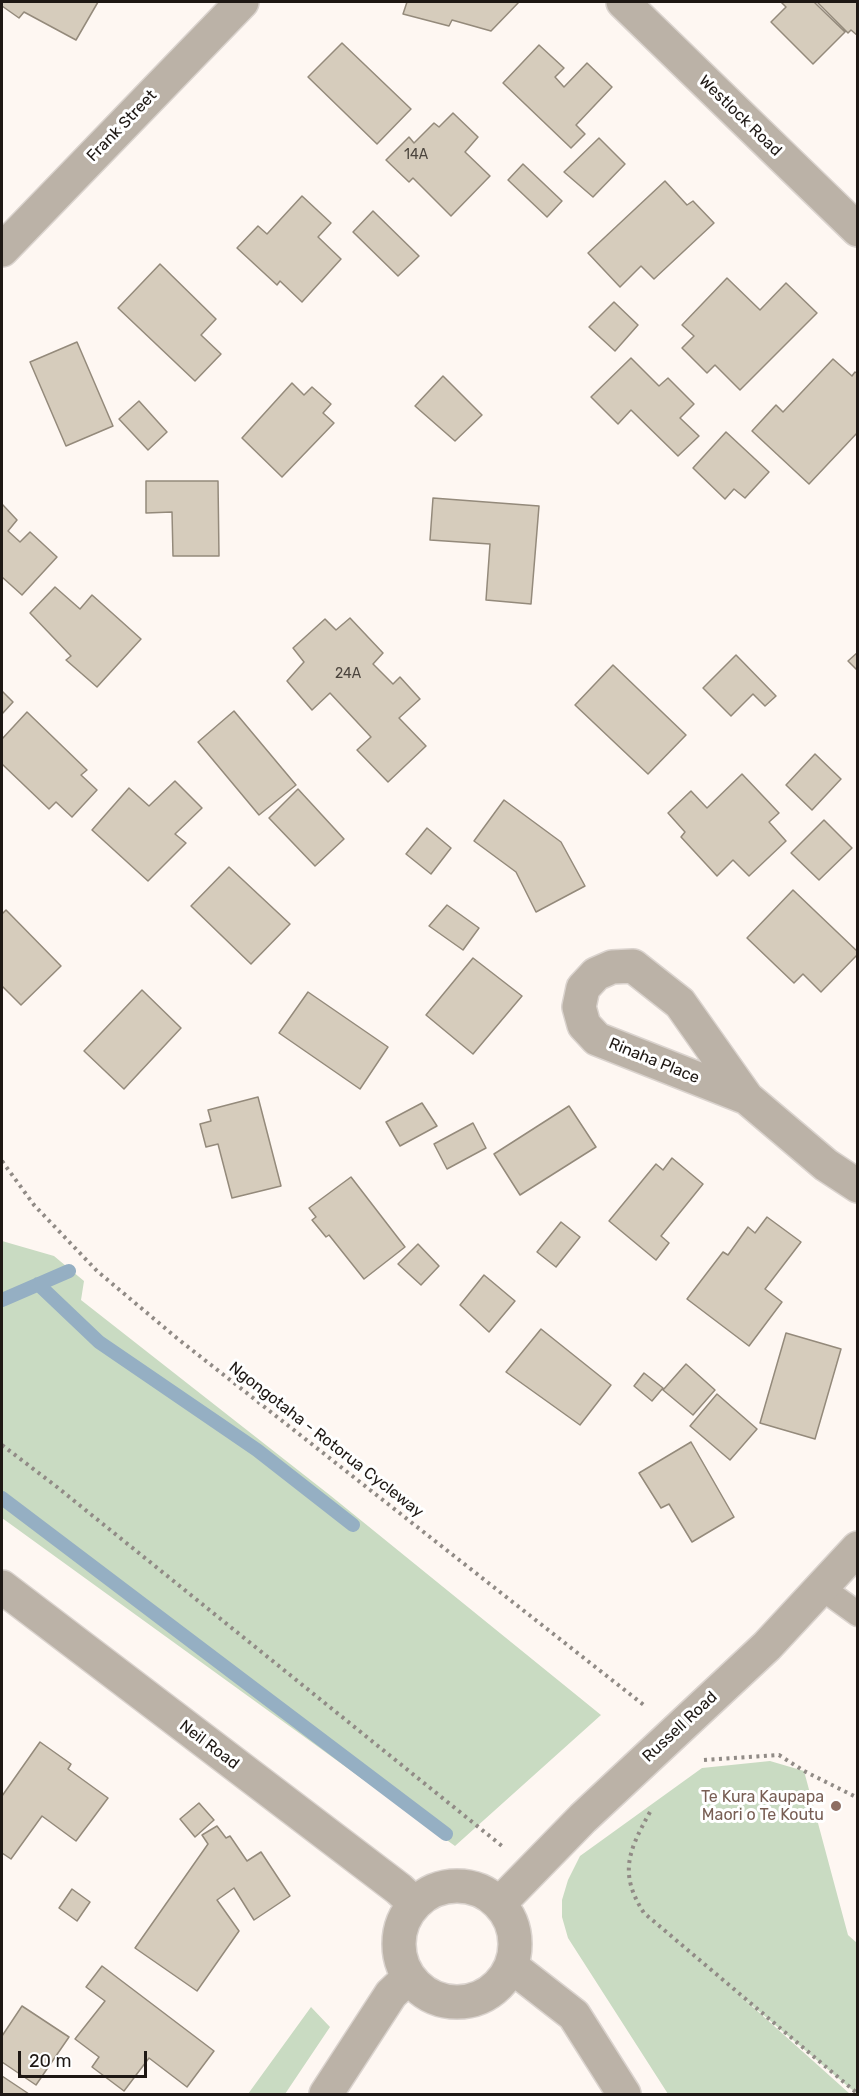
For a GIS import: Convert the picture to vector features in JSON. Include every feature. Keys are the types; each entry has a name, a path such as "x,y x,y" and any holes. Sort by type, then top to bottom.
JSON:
{"street":[{"name":"Frank Street","path":"2,250 242,2"},
{"name":"Westlock Road","path":"623,2 858,230"},
{"name":"Rinaha Place","path":"747,1098 597,1039 584,1025 579,1008 583,988 596,974 612,967 633,966 650,977 680,1003 747,1098 826,1166 858,1186"},
{"name":"Russell Road","path":"500,1904 591,1810 767,1646 858,1548"},
{"name":"Neil Road","path":"2,1587 399,1889 415,1904"},
{"path":"462,1886 479,1890 500,1904 514,1929 516,1948 512,1966 500,1984 483,1997 463,2003 442,2001 423,1992 409,1977 400,1959 399,1940 404,1920 415,1904 429,1893 444,1887 462,1886"},
{"path":"512,1966 574,2015 624,2094"},
{"path":"326,2094 391,1994 409,1977"}],"lane":[{"path":"822,1588 858,1614"}],"path":[{"name":"Ngongotaha - Rotorua Cycleway","path":"2,1161 34,1205 97,1271 187,1346 650,1710"},
{"path":"2,1445 57,1486 491,1837 534,1868"},
{"path":"695,1761 779,1755 804,1771 858,1798"},
{"path":"653,1807 634,1841 628,1865 633,1897 644,1913 858,2094"}],"green space":[{"path":"2,1241 54,1256 84,1281 81,1300 331,1496 601,1715 455,1846 2,1518"},
{"path":"770,1761 804,1771 848,1935 857,1943 857,2094 735,1991 850,2094 668,2094 568,1938 562,1917 562,1900 568,1880 580,1856 702,1768"},
{"path":"311,2007 330,2027 285,2094 248,2094"}],"building":[{"path":"2,2 98,2 76,40 24,12 19,18 2,6"},
{"path":"407,2 519,2 491,31 452,20 449,26 403,14"},
{"path":"781,2 814,2 845,32 813,64 771,22 786,7"},
{"path":"817,2 858,2 858,36 851,30 848,33"},
{"path":"342,43 411,109 377,144 308,77"},
{"path":"539,45 564,68 555,77 564,87 587,63 612,87 576,125 585,134 571,148 503,83"},
{"path":"453,113 478,137 465,152 490,176 451,216 413,178 409,182 386,160 409,137 414,143 434,123 439,127"},
{"path":"599,138 625,164 593,197 564,172"},
{"path":"523,164 562,201 547,217 508,180"},
{"path":"665,181 687,205 693,201 714,223 654,279 641,266 620,287 588,253"},
{"path":"302,196 331,223 318,237 341,259 302,302 280,281 277,285 237,248 258,226 267,234"},
{"path":"373,211 419,256 398,276 353,232"},
{"path":"160,264 216,319 201,335 221,354 195,381 118,308"},
{"path":"727,278 760,310 786,283 817,313 740,390 715,365 707,373 682,348 694,336 682,325"},
{"path":"614,302 638,325 615,351 589,327"},
{"path":"77,342 113,426 66,446 30,362"},
{"path":"631,358 659,386 668,378 694,404 680,418 699,436 678,456 631,410 618,424 591,397"},
{"path":"833,359 852,376 855,372 858,374 858,432 809,484 752,431 776,405 783,412"},
{"path":"443,376 482,415 455,441 415,406"},
{"path":"292,383 304,395 312,387 331,404 323,413 334,423 282,477 242,438"},
{"path":"139,401 167,432 148,450 119,419"},
{"path":"726,432 769,472 745,498 734,489 725,499 693,468"},
{"path":"146,481 218,481 219,556 173,556 172,512 146,513"},
{"path":"433,498 539,506 531,604 486,600 490,544 430,540"},
{"path":"2,504 17,520 8,531 20,542 30,532 57,557 22,595 2,577"},
{"path":"55,587 80,609 92,595 141,639 97,687 66,660 71,656 30,613"},
{"path":"350,618 383,653 373,664 393,684 400,677 420,699 399,718 426,746 388,782 357,750 371,737 330,693 312,710 287,681 304,662 293,648 325,619 336,630"},
{"path":"858,652 858,671 848,661"},
{"path":"736,655 776,696 765,706 753,694 731,716 703,688"},
{"path":"613,665 686,735 648,774 575,705"},
{"path":"2,691 13,702 2,714"},
{"path":"234,711 296,785 259,815 198,742"},
{"path":"27,712 87,770 81,775 97,790 72,817 56,802 49,809 2,764 2,739"},
{"path":"815,754 841,779 812,810 786,785"},
{"path":"742,774 779,813 769,822 786,841 749,876 733,860 717,876 681,837 685,832 668,813 691,791 707,808"},
{"path":"175,781 202,808 175,834 186,843 148,881 92,830 129,788 149,806"},
{"path":"298,789 344,839 315,866 269,818"},
{"path":"504,800 561,842 585,886 536,912 516,872 474,841"},
{"path":"824,820 852,848 819,880 791,853"},
{"path":"427,828 451,848 431,874 406,854"},
{"path":"229,867 290,924 251,964 191,906"},
{"path":"793,890 858,952 821,992 803,974 794,983 747,938"},
{"path":"447,905 479,928 463,950 429,926"},
{"path":"6,910 61,966 21,1005 2,986 2,914"},
{"path":"473,958 522,996 473,1054 426,1015"},
{"path":"142,990 181,1028 124,1089 84,1051"},
{"path":"308,992 388,1047 360,1089 279,1033"},
{"path":"258,1097 281,1186 232,1198 218,1144 206,1147 200,1124 211,1121 208,1110"},
{"path":"422,1103 437,1126 400,1146 386,1122"},
{"path":"569,1106 596,1147 520,1195 494,1154"},
{"path":"473,1123 486,1148 447,1169 434,1144"},
{"path":"672,1158 703,1184 661,1236 669,1243 656,1260 609,1221 656,1164 663,1170"},
{"path":"351,1177 405,1247 364,1279 329,1235 326,1237 312,1220 316,1217 309,1208"},
{"path":"767,1217 801,1242 765,1289 782,1302 749,1346 687,1299 723,1252 728,1255 748,1227 755,1233"},
{"path":"561,1222 580,1237 556,1267 537,1252"},
{"path":"418,1244 439,1266 421,1285 398,1264"},
{"path":"484,1275 515,1301 489,1332 460,1305"},
{"path":"541,1329 611,1385 580,1425 506,1372"},
{"path":"786,1333 841,1349 815,1439 760,1423"},
{"path":"686,1364 715,1390 693,1415 663,1390"},
{"path":"644,1373 663,1388 652,1401 634,1386"},
{"path":"717,1394 757,1429 730,1460 690,1426"},
{"path":"691,1442 734,1517 692,1542 669,1504 661,1508 639,1473"},
{"path":"40,1742 71,1764 68,1769 108,1798 76,1841 42,1816 11,1859 2,1853 2,1796"},
{"path":"199,1803 214,1820 195,1837 180,1819"},
{"path":"217,1826 226,1838 230,1836 247,1861 261,1852 290,1896 254,1920 234,1888 217,1900 239,1931 197,1991 135,1948 208,1844 202,1835"},
{"path":"72,1889 90,1902 77,1921 59,1908"},
{"path":"102,1966 214,2051 187,2087 149,2058 124,2091 92,2067 99,2057 75,2039 105,2001 86,1987"},
{"path":"22,2006 69,2037 36,2085 2,2062 2,2036"},
{"path":"2,2076 29,2094 2,2094"}],"waterway":[{"path":"2,1300 69,1271"},
{"path":"38,1284 99,1342 257,1450 353,1525"},
{"path":"2,1498 446,1834"}],"place":[{"name":"Te Kura Kaupapa Maori o Te Koutu","path":"836,1806"}]}
